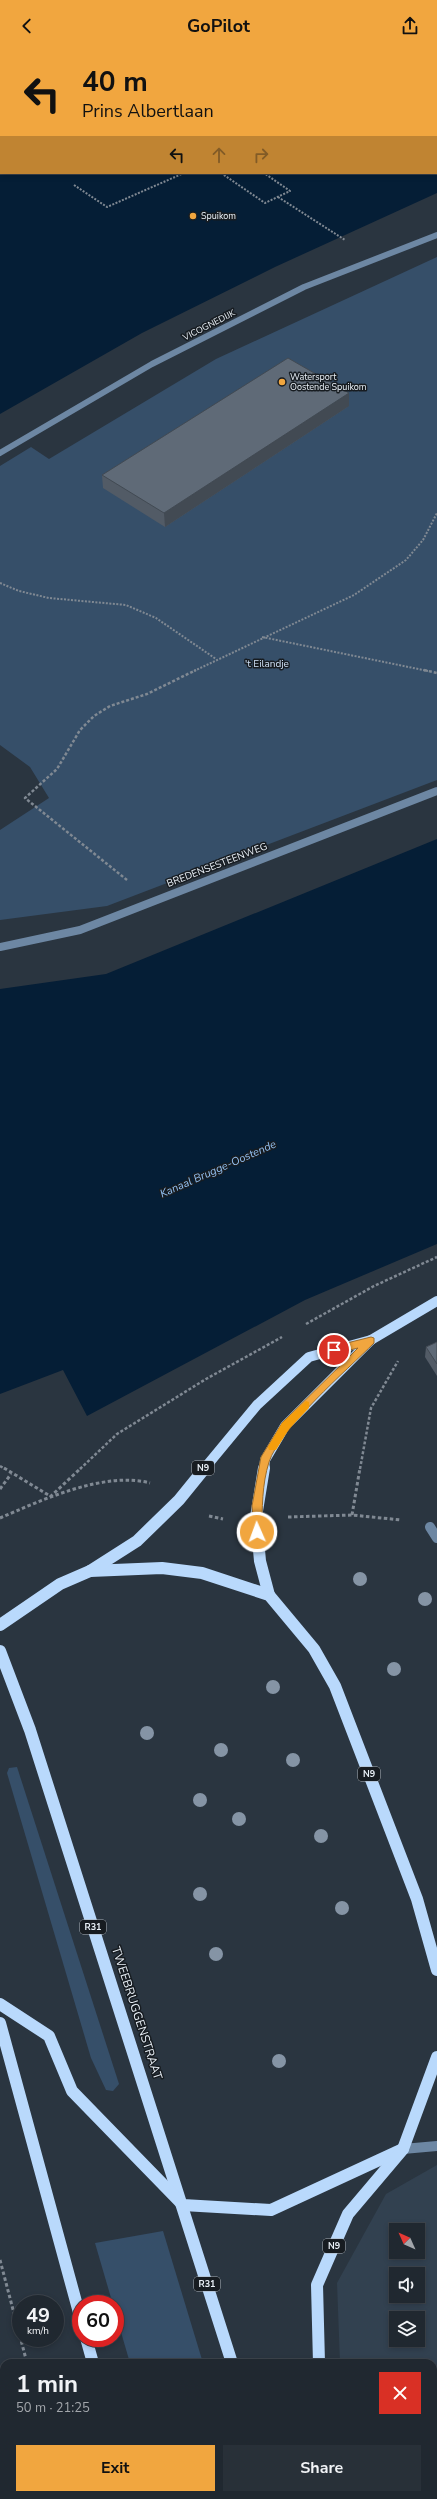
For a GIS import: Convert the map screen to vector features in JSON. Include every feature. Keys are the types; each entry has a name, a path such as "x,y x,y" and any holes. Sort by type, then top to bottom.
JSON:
{"main road":[{"name":"N9","path":"437,1301 371,1340 285,1426 265,1460 256,1517 260,1561 269,1595 314,1649 335,1686 417,1899 437,1970"},
{"name":"N9","path":"90,1571 137,1541 179,1500 221,1446 257,1405 309,1356 371,1340"},
{"path":"0,1625 60,1584 90,1571 162,1568 202,1573 269,1595"},
{"name":"TWEEBRUGGENSTRAAT","path":"0,1651 30,1730 183,2205 231,2359"},
{"path":"0,2004 49,2036 72,2091 183,2205 271,2210 404,2149"},
{"path":"0,2022 74,2295"},
{"name":"N9","path":"319,2359 317,2285 348,2214 404,2149 437,2057"},
{"path":"89,2347 92,2359"}],"street":[{"name":"VICOGNEDIJK","path":"0,453 152,364 304,287 437,236"},
{"name":"BREDENSESTEENWEG","path":"0,946 80,930 437,791"},
{"path":"430,1526 437,1538"},
{"path":"404,2149 437,2146"}],"path":[{"path":"74,185 107,207 182,174"},
{"path":"223,174 265,202 290,191 265,174"},
{"path":"278,196 376,259"},
{"path":"147,903 121,873 25,798 49,779 66,757 80,729 104,710 124,700 147,694 262,637 354,595 385,576 410,555 423,540 437,513"},
{"path":"0,583 19,591 49,598 131,607 156,618 216,660"},
{"path":"262,637 299,648 401,663 437,672"},
{"path":"304,1325 374,1286 437,1257"},
{"path":"0,1518 50,1497 117,1434 206,1379 283,1337"},
{"path":"399,1359 371,1408 352,1515 404,1520 430,1526"},
{"path":"0,1466 50,1497"},
{"path":"0,1489 11,1474"},
{"path":"0,2260 26,2359"}],"shaded area":[{"path":"437,2165 437,2359 340,2359 337,2283 386,2194"}],"green space":[{"name":"'t Eilandje","path":"437,257 437,780 107,906 0,920 0,830 49,798 30,767 0,745 0,466 31,447 49,459 216,359"},
{"path":"17,1767 119,2084 113,2091 106,2090 91,2058 7,1773 9,1768"},
{"path":"163,2231 202,2359 129,2359 124,2342 124,2295 110,2295 95,2243"}],"water":[{"name":"Spuikom","path":"0,174 437,174 437,193 275,267 142,333 0,414"},
{"name":"Kanaal Brugge-Oostende","path":"437,839 437,1244 305,1300 87,1416 63,1370 0,1394 0,989 106,974"}],"building":[{"path":"288,358 349,393 164,513 102,475"},
{"path":"437,1342 437,1364 426,1347"}],"slow traffic":[{"path":"272,1447 285,1426 306,1405"}],"place":[{"name":"Spuikom","path":"193,216"},
{"name":"Watersport Oostende Spuikom","path":"282,382"}],"route":[{"path":"257,1532 257,1506 265,1460 285,1426 371,1340 334,1350"}]}
